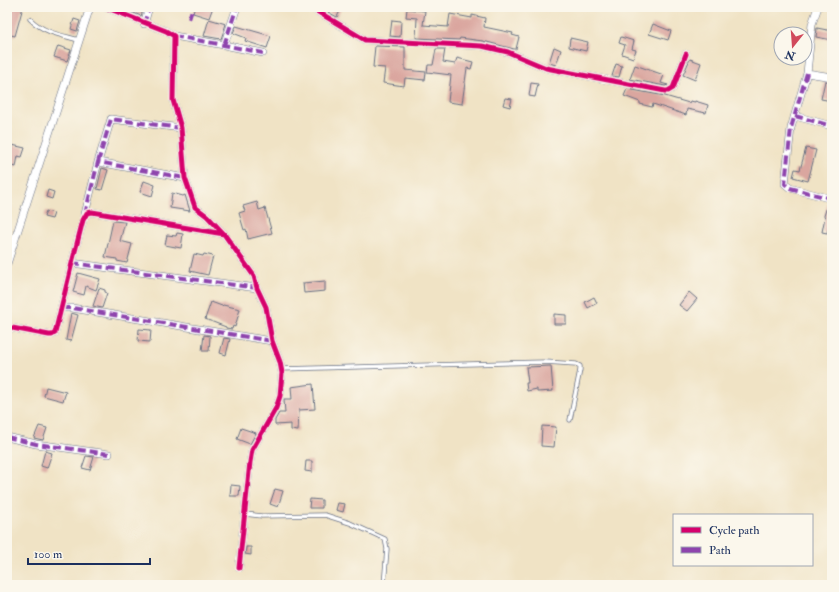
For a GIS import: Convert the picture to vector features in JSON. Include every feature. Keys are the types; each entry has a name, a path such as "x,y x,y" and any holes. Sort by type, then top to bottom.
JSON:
{"street":[{"path":"7,264 90,7"},
{"path":"104,7 174,36 264,54"},
{"path":"144,24 150,7"},
{"path":"224,45 237,7"},
{"path":"310,7 366,40 482,46 508,52 546,68 665,91 673,88 686,54"},
{"path":"818,7 812,24 807,73 791,128 785,184 790,188 832,199"},
{"path":"174,36 173,100 181,128 186,178 195,208 206,216 224,234 254,276 257,288 266,307 272,341 282,369 280,396 276,408 252,450 239,568"},
{"path":"807,73 832,77"},
{"path":"795,116 832,126"},
{"path":"7,327 52,335 56,333 72,263 98,162 111,119 181,128"},
{"path":"98,162 186,178"},
{"path":"85,214 92,212 224,234"},
{"path":"72,263 257,288"},
{"path":"62,308 272,341"},
{"path":"7,437 36,444 109,454"}],"lane":[{"path":"30,19 38,27 45,30 79,40"},
{"path":"282,369 544,362 576,364 580,366 580,370 570,420"},
{"path":"245,514 262,516 325,515 350,523 376,534 385,539 387,549 384,585"}],"building":[{"path":"7,7 23,7 15,36 7,34"},
{"path":"119,7 144,7 141,16"},
{"path":"195,7 213,7 209,18 193,13"},
{"path":"331,7 342,7 337,17 328,12"},
{"path":"407,9 425,11 423,25 448,27 450,14 472,18 472,15 485,18 484,27 513,33 512,35 519,37 516,49 483,41 460,38 459,40 416,38 417,18 406,17"},
{"path":"74,19 80,21 77,31 71,29"},
{"path":"209,19 226,24 221,39 204,36"},
{"path":"392,20 401,21 400,37 390,36"},
{"path":"653,24 671,31 668,40 649,34"},
{"path":"236,26 271,36 267,48 245,41 246,38 233,33"},
{"path":"817,28 832,31 832,40 816,37"},
{"path":"621,37 634,41 632,49 636,50 633,58 622,54 625,45 619,43"},
{"path":"570,38 588,42 586,51 569,47"},
{"path":"58,46 71,50 67,61 54,57"},
{"path":"375,46 405,47 405,70 426,72 425,80 405,78 404,86 383,83 385,68 373,67"},
{"path":"554,47 561,50 556,65 549,63"},
{"path":"436,49 445,49 443,62 455,64 457,58 473,62 471,69 467,68 462,104 448,102 451,75 427,72 428,65 433,65"},
{"path":"690,59 701,63 695,80 683,75"},
{"path":"616,64 622,66 619,77 612,76"},
{"path":"635,65 664,75 661,83 668,85 665,86 630,79"},
{"path":"825,81 832,82 832,101 821,99"},
{"path":"531,83 538,84 535,97 529,96"},
{"path":"627,89 665,96 689,103 690,101 695,101 708,105 706,113 687,109 686,115 653,104 652,107 640,104 640,102 624,96"},
{"path":"505,98 512,99 510,107 503,105"},
{"path":"12,145 25,148 22,157 18,156 16,167 7,165 7,150 11,151"},
{"path":"806,148 816,150 808,181 793,177 795,169 800,170"},
{"path":"102,168 108,170 102,190 97,189"},
{"path":"144,181 155,185 152,196 140,192"},
{"path":"48,190 54,192 52,199 46,197"},
{"path":"172,193 183,196 185,195 190,211 170,208"},
{"path":"257,202 259,210 265,208 272,233 248,239 246,229 244,230 239,213 245,211 243,206"},
{"path":"828,203 832,204 832,219 827,233 822,232 824,216"},
{"path":"46,211 54,213 52,219 44,217"},
{"path":"113,221 125,222 120,241 132,244 127,263 117,261 117,259 105,257"},
{"path":"177,233 183,234 181,248 165,245 167,235 176,236"},
{"path":"194,254 213,256 208,275 190,271"},
{"path":"78,273 100,279 96,290 86,286 84,295 73,292"},
{"path":"325,281 325,291 304,293 303,283"},
{"path":"99,288 105,290 107,293 102,308 93,306"},
{"path":"689,292 697,299 687,311 679,305"},
{"path":"594,297 597,303 588,308 585,302"},
{"path":"211,302 222,306 240,309 235,327 233,326 232,329 226,328 205,319"},
{"path":"71,313 78,315 71,341 66,340"},
{"path":"554,314 566,315 566,324 554,324"},
{"path":"139,329 151,330 150,342 138,341"},
{"path":"204,335 210,336 209,351 202,351"},
{"path":"224,338 230,339 226,355 220,353"},
{"path":"551,366 553,391 537,392 537,389 527,391 526,383 528,383 526,367"},
{"path":"313,384 315,409 299,410 298,431 291,430 291,424 275,425 275,420 279,413 285,413 284,399 292,399 291,387"},
{"path":"46,387 66,392 63,401 44,396"},
{"path":"39,426 47,428 43,440 34,438"},
{"path":"542,426 556,427 554,447 541,446"},
{"path":"241,428 256,433 250,444 237,439"},
{"path":"45,451 52,453 47,468 41,466"},
{"path":"86,456 94,457 90,470 82,468"},
{"path":"306,461 312,461 312,472 305,471"},
{"path":"231,485 240,486 239,496 230,496"},
{"path":"275,489 283,491 278,507 270,504"},
{"path":"310,499 322,500 322,508 309,508"},
{"path":"338,503 345,504 343,512 336,510"},
{"path":"246,547 251,547 251,555 245,554"}],"marked path":[{"path":"144,24 149,7"},
{"path":"189,19 193,7"},
{"path":"224,45 237,7"},
{"path":"174,36 263,53"},
{"path":"807,73 791,128 785,184 790,188 832,199"},
{"path":"795,116 832,126"},
{"path":"98,162 111,119 181,128"},
{"path":"85,214 98,162 185,178"},
{"path":"72,263 257,288 258,291"},
{"path":"62,308 72,308 272,341"},
{"path":"7,437 36,444 109,454"}],"cycle path":[{"path":"105,7 166,31 174,36 173,100 181,128 185,178 195,207 207,216 224,234 254,276 257,288 266,307 272,341 280,362 282,373 280,396 276,408 252,450 239,568"},
{"path":"310,7 365,40 482,46 508,52 546,68 665,91 673,88 686,54"},
{"path":"7,327 49,335 55,333 83,220 87,213 92,212 224,234"}]}
